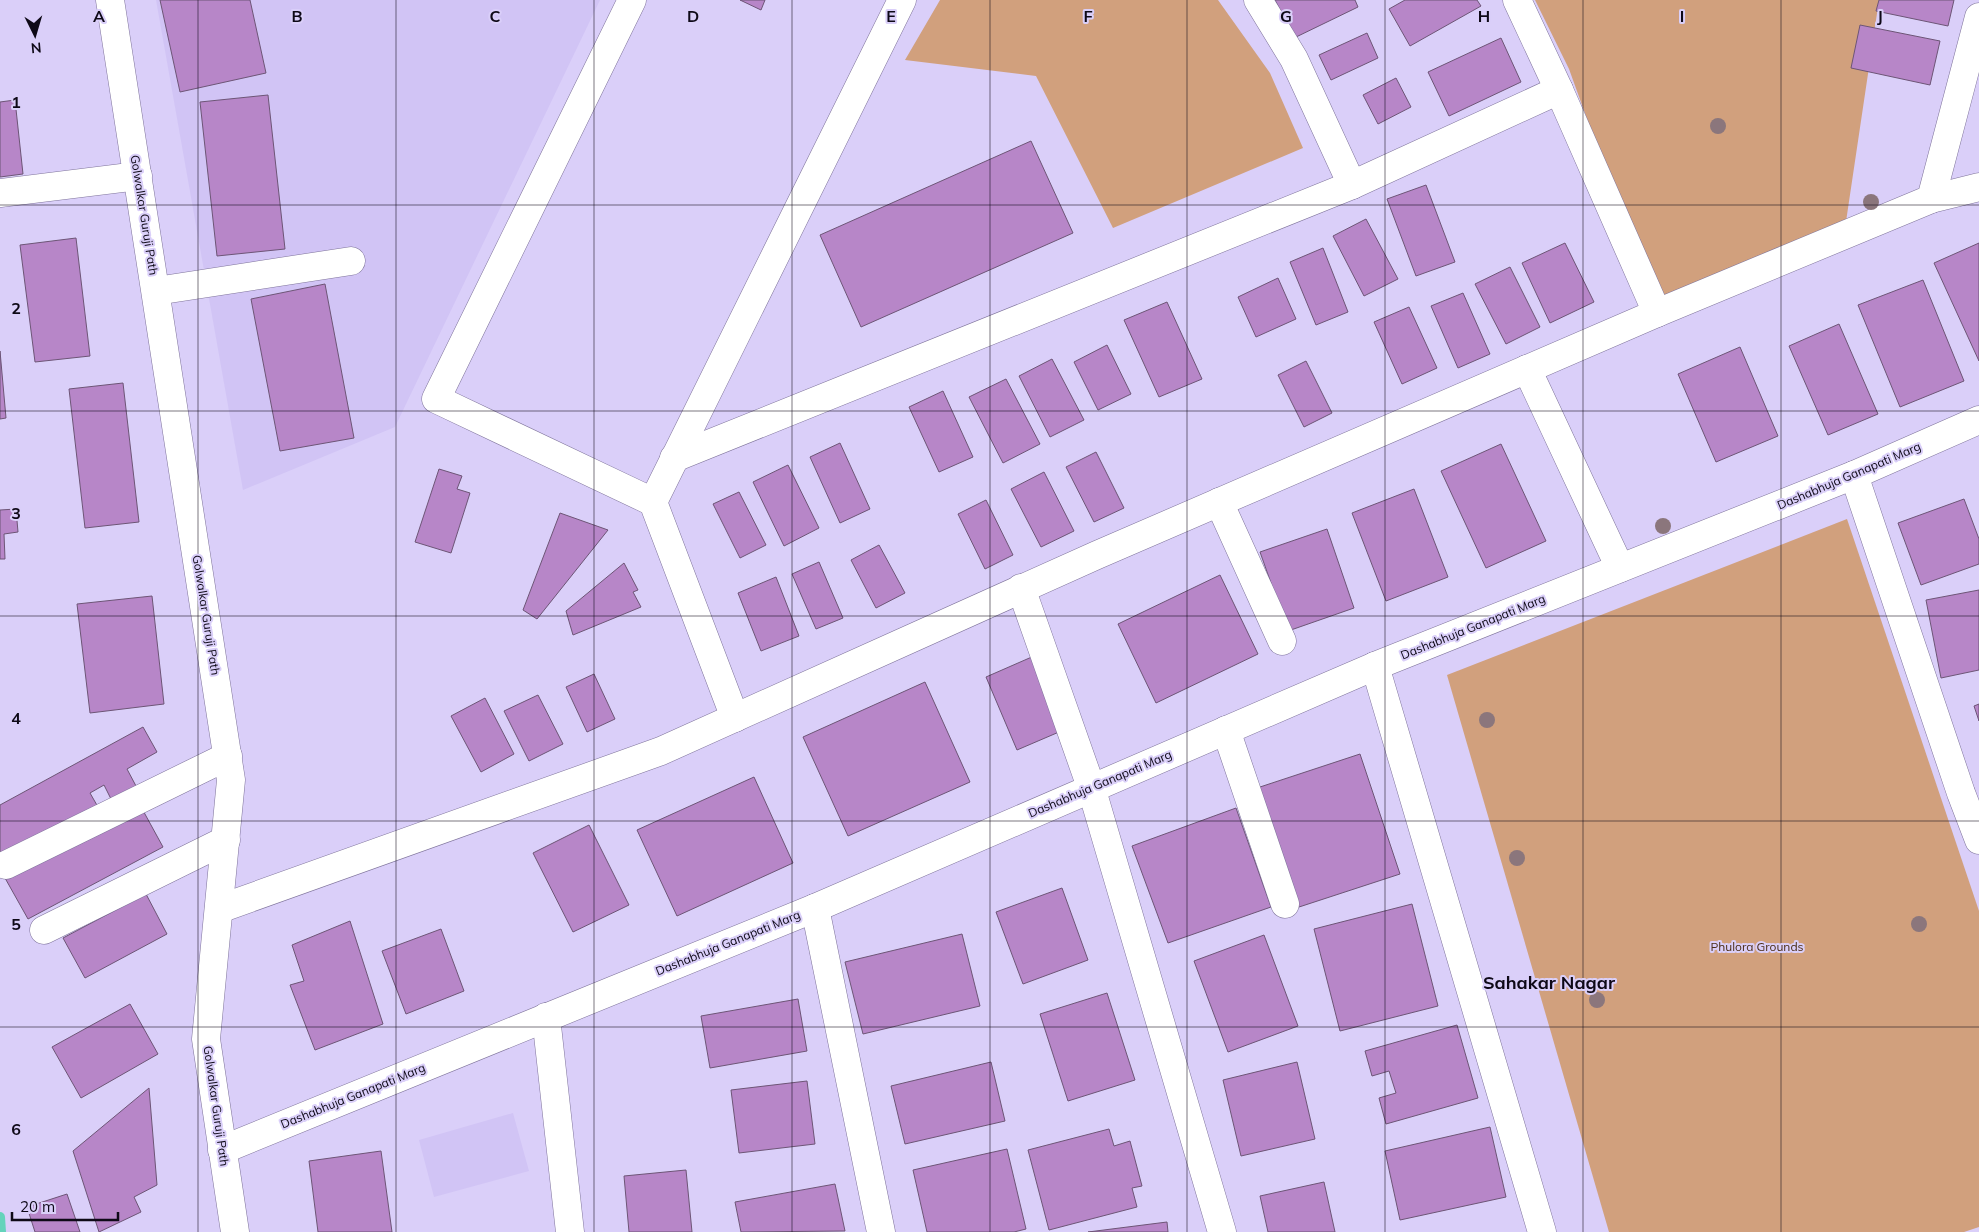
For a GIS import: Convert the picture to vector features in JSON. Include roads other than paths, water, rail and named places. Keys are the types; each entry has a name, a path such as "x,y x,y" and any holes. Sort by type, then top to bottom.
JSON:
{"street":[{"name":"Golwalkar Guruji Path","path":"110,0 232,780 206,1039 234,1232"},
{"path":"632,0 436,399 653,502 735,718"},
{"path":"653,502 902,0"},
{"path":"1258,0 1294,59 1352,184"},
{"path":"1517,0 1559,90 1657,313"},
{"path":"1931,199 1979,17"},
{"path":"674,458 1352,184 1559,90"},
{"path":"0,193 138,176"},
{"path":"219,909 661,751 1021,588 1657,313 1931,199 1979,187"},
{"path":"156,291 351,261"},
{"path":"1527,369 1620,568"},
{"name":"Dashabhuja Ganapati Marg","path":"222,1150 815,908 1375,666 1854,476 1979,420"},
{"path":"1854,476 1961,793 1979,840"},
{"path":"1219,502 1282,641"},
{"path":"1021,588 1091,788 1222,1232"},
{"path":"1375,666 1542,1232"},
{"path":"1226,730 1285,904"},
{"path":"6,865 228,756"},
{"path":"44,930 226,840"},
{"path":"815,908 881,1232"},
{"path":"546,1017 570,1232"}],"waterway":[{"path":"0,1217 1,1232"}],"district":[{"name":"Sahakar Nagar","path":"1549,983"}],"park label":[{"name":"Phulora Grounds","path":"1757,947"}]}
